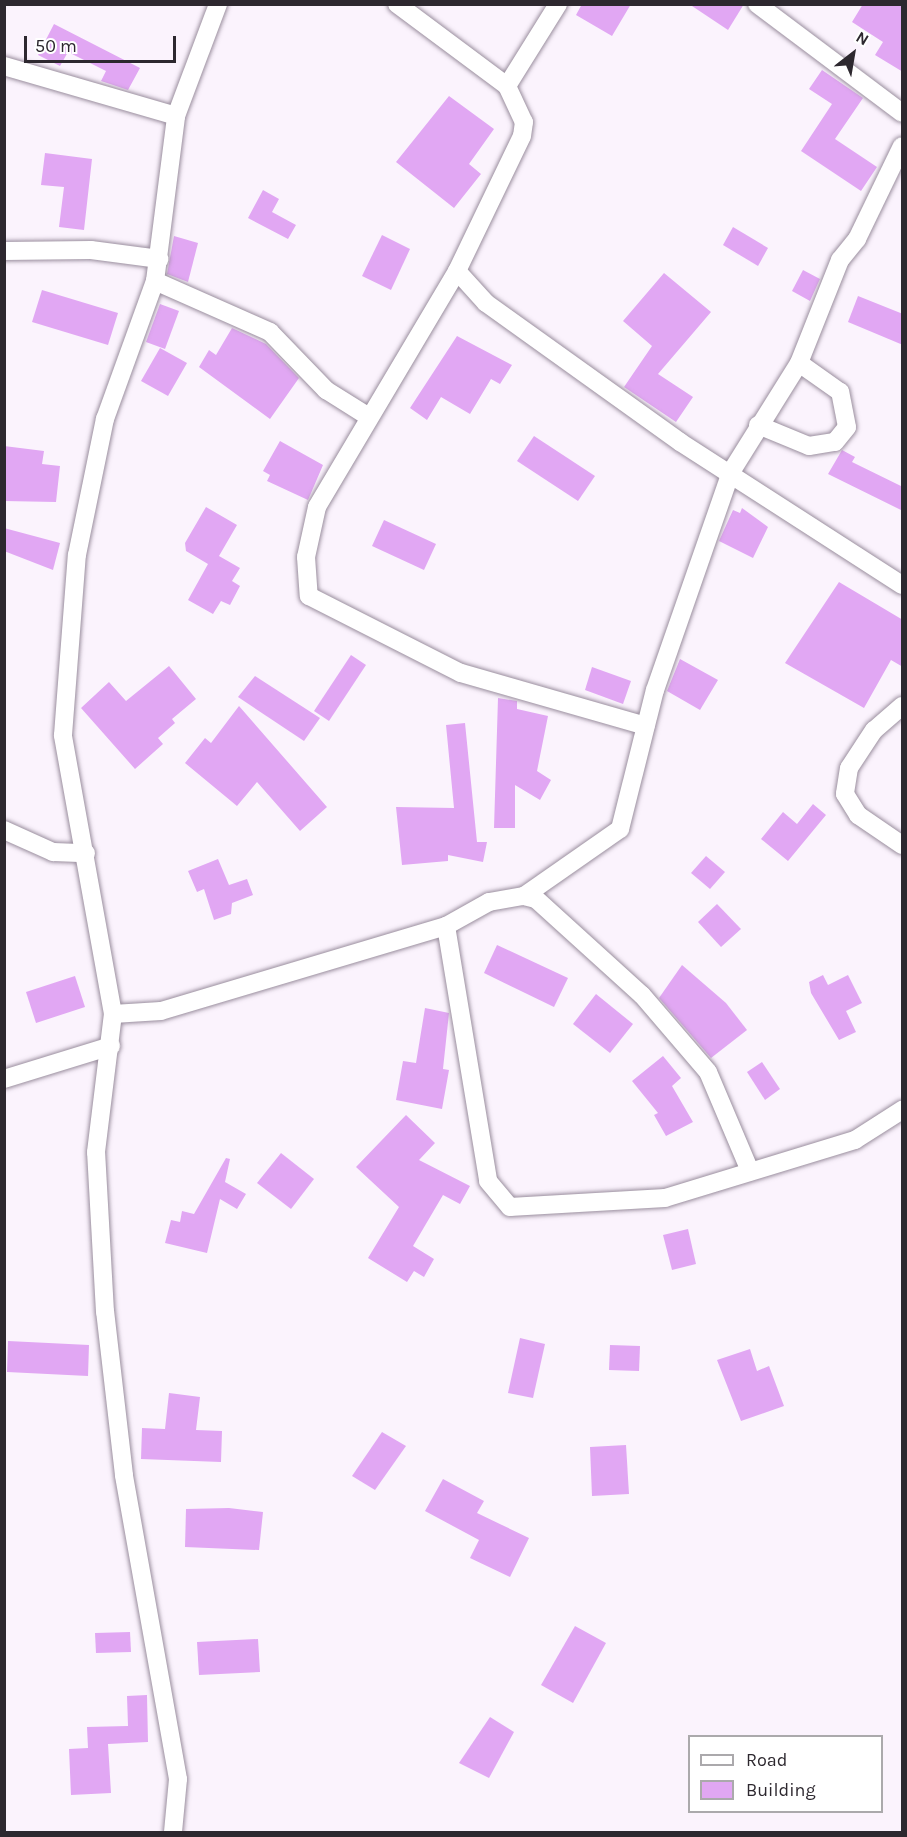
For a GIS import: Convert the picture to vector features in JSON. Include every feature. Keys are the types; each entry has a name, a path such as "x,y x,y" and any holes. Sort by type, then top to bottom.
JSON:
{"street":[{"path":"173,1832 178,1779 124,1475 105,1312 96,1152 111,1046 113,1014 86,853 63,735 77,555 105,419 155,281 176,116 218,4"},
{"path":"397,4 507,86 521,115 522,136 457,271 317,507 306,557 309,596 461,673 646,726"},
{"path":"507,86 558,4"},
{"path":"757,4 903,113"},
{"path":"4,66 176,116"},
{"path":"524,896 620,829 646,726 730,472 800,363 840,260 857,239 903,146"},
{"path":"4,251 91,250 159,259"},
{"path":"457,271 486,303 730,472 903,585"},
{"path":"155,281 270,332 326,390 369,417"},
{"path":"758,426 809,446 835,442 847,427 840,392 800,363"},
{"path":"903,706 874,730 849,768 845,794 858,815 903,845"},
{"path":"4,830 53,852 86,853"},
{"path":"113,1014 161,1011 446,927 489,902 524,896 536,899 642,995 708,1072 750,1171"},
{"path":"446,927 488,1181 495,1195 520,1210 665,1198 855,1140 903,1110"},
{"path":"4,1079 111,1046"}],"building":[{"path":"582,4 631,4 612,36 576,15"},
{"path":"689,4 744,4 728,30"},
{"path":"863,4 903,4 903,72 875,55 883,42 852,22"},
{"path":"54,24 140,68 128,90 101,81 106,71 68,52 60,66 38,55"},
{"path":"822,70 863,98 835,139 877,167 861,191 801,151 832,104 809,89"},
{"path":"449,96 494,129 469,164 481,174 454,208 396,162"},
{"path":"45,153 92,159 84,230 59,227 64,187 41,185"},
{"path":"263,190 279,199 272,212 296,225 288,239 248,218"},
{"path":"733,227 768,248 758,266 723,245"},
{"path":"382,235 410,249 391,290 362,276"},
{"path":"174,236 198,243 188,282 167,274"},
{"path":"803,270 820,279 810,301 792,291"},
{"path":"664,273 711,312 658,374 693,397 676,422 624,387 652,346 623,321"},
{"path":"42,290 118,313 108,345 32,322"},
{"path":"858,296 903,314 903,345 848,322"},
{"path":"160,304 179,311 165,349 146,342"},
{"path":"232,328 266,344 299,378 270,419 199,367 209,350 216,355"},
{"path":"457,336 512,365 500,384 491,379 470,414 441,397 427,420 410,408"},
{"path":"160,348 187,363 168,396 141,381"},
{"path":"534,436 595,476 578,501 517,461"},
{"path":"280,441 323,465 308,500 267,481 270,475 263,471"},
{"path":"4,446 44,451 42,464 60,466 56,502 4,501"},
{"path":"842,450 855,457 852,462 903,487 903,511 828,474"},
{"path":"206,507 237,525 219,556 240,568 232,581 240,586 230,605 221,601 213,614 188,600 208,564 186,551 185,543"},
{"path":"742,508 768,527 753,558 719,541 733,510 740,513"},
{"path":"384,520 436,544 424,570 372,546"},
{"path":"4,528 60,543 53,570 4,551"},
{"path":"839,582 903,620 903,667 891,660 864,708 785,663"},
{"path":"351,655 366,665 329,721 314,711"},
{"path":"680,659 718,680 700,710 667,691"},
{"path":"169,666 196,699 172,719 175,723 158,738 163,744 135,769 81,708 109,682 126,701"},
{"path":"592,667 631,681 623,704 585,690"},
{"path":"255,676 320,718 304,741 238,697"},
{"path":"498,698 517,701 517,709 548,716 537,771 551,780 540,800 515,785 515,828 494,828"},
{"path":"239,706 327,807 300,831 257,782 237,806 185,763 205,738 211,743"},
{"path":"465,723 477,842 487,842 483,862 448,855 448,861 402,865 396,807 454,808 446,725"},
{"path":"813,804 826,815 788,861 761,839 783,812 797,824"},
{"path":"706,856 725,872 710,889 691,873"},
{"path":"218,859 229,885 247,879 253,895 232,903 231,914 214,920 204,889 197,892 188,871"},
{"path":"717,904 741,929 721,947 698,922"},
{"path":"497,945 568,978 554,1007 484,973"},
{"path":"682,965 726,1003 747,1030 711,1058 659,998"},
{"path":"823,975 828,985 848,975 862,1003 846,1011 856,1032 839,1040 811,993 809,982"},
{"path":"75,976 85,1007 36,1023 26,992"},
{"path":"596,994 633,1024 610,1053 573,1024"},
{"path":"425,1008 449,1013 443,1069 449,1070 442,1109 396,1100 403,1061 416,1063"},
{"path":"663,1056 681,1078 672,1086 693,1122 666,1136 654,1115 658,1113 632,1081"},
{"path":"762,1062 780,1089 765,1100 747,1072"},
{"path":"406,1115 435,1143 419,1160 470,1186 460,1204 443,1195 413,1246 434,1259 424,1277 414,1271 407,1282 368,1258 399,1207 356,1167"},
{"path":"281,1153 314,1179 291,1209 257,1183"},
{"path":"226,1158 230,1159 225,1182 246,1194 237,1209 220,1199 207,1253 165,1243 171,1220 180,1222 182,1211 194,1214"},
{"path":"688,1229 696,1264 672,1270 663,1235"},
{"path":"520,1338 545,1344 533,1398 508,1393"},
{"path":"8,1341 89,1345 88,1376 7,1372"},
{"path":"610,1345 640,1346 639,1371 609,1370"},
{"path":"750,1349 757,1371 769,1366 784,1406 741,1421 717,1360"},
{"path":"169,1393 200,1397 196,1430 222,1431 221,1462 141,1459 142,1428 165,1429"},
{"path":"382,1432 406,1446 375,1490 352,1476"},
{"path":"626,1445 629,1494 592,1496 590,1447"},
{"path":"443,1479 484,1501 477,1513 529,1538 510,1577 470,1558 479,1540 425,1511"},
{"path":"229,1508 263,1512 259,1550 185,1547 186,1509"},
{"path":"575,1626 606,1643 573,1703 541,1685"},
{"path":"130,1632 131,1652 96,1653 95,1633"},
{"path":"258,1639 260,1672 199,1675 197,1642"},
{"path":"147,1695 148,1742 108,1744 111,1793 71,1795 69,1749 88,1748 87,1727 128,1726 127,1696"},
{"path":"490,1717 514,1732 489,1778 459,1763"}]}
